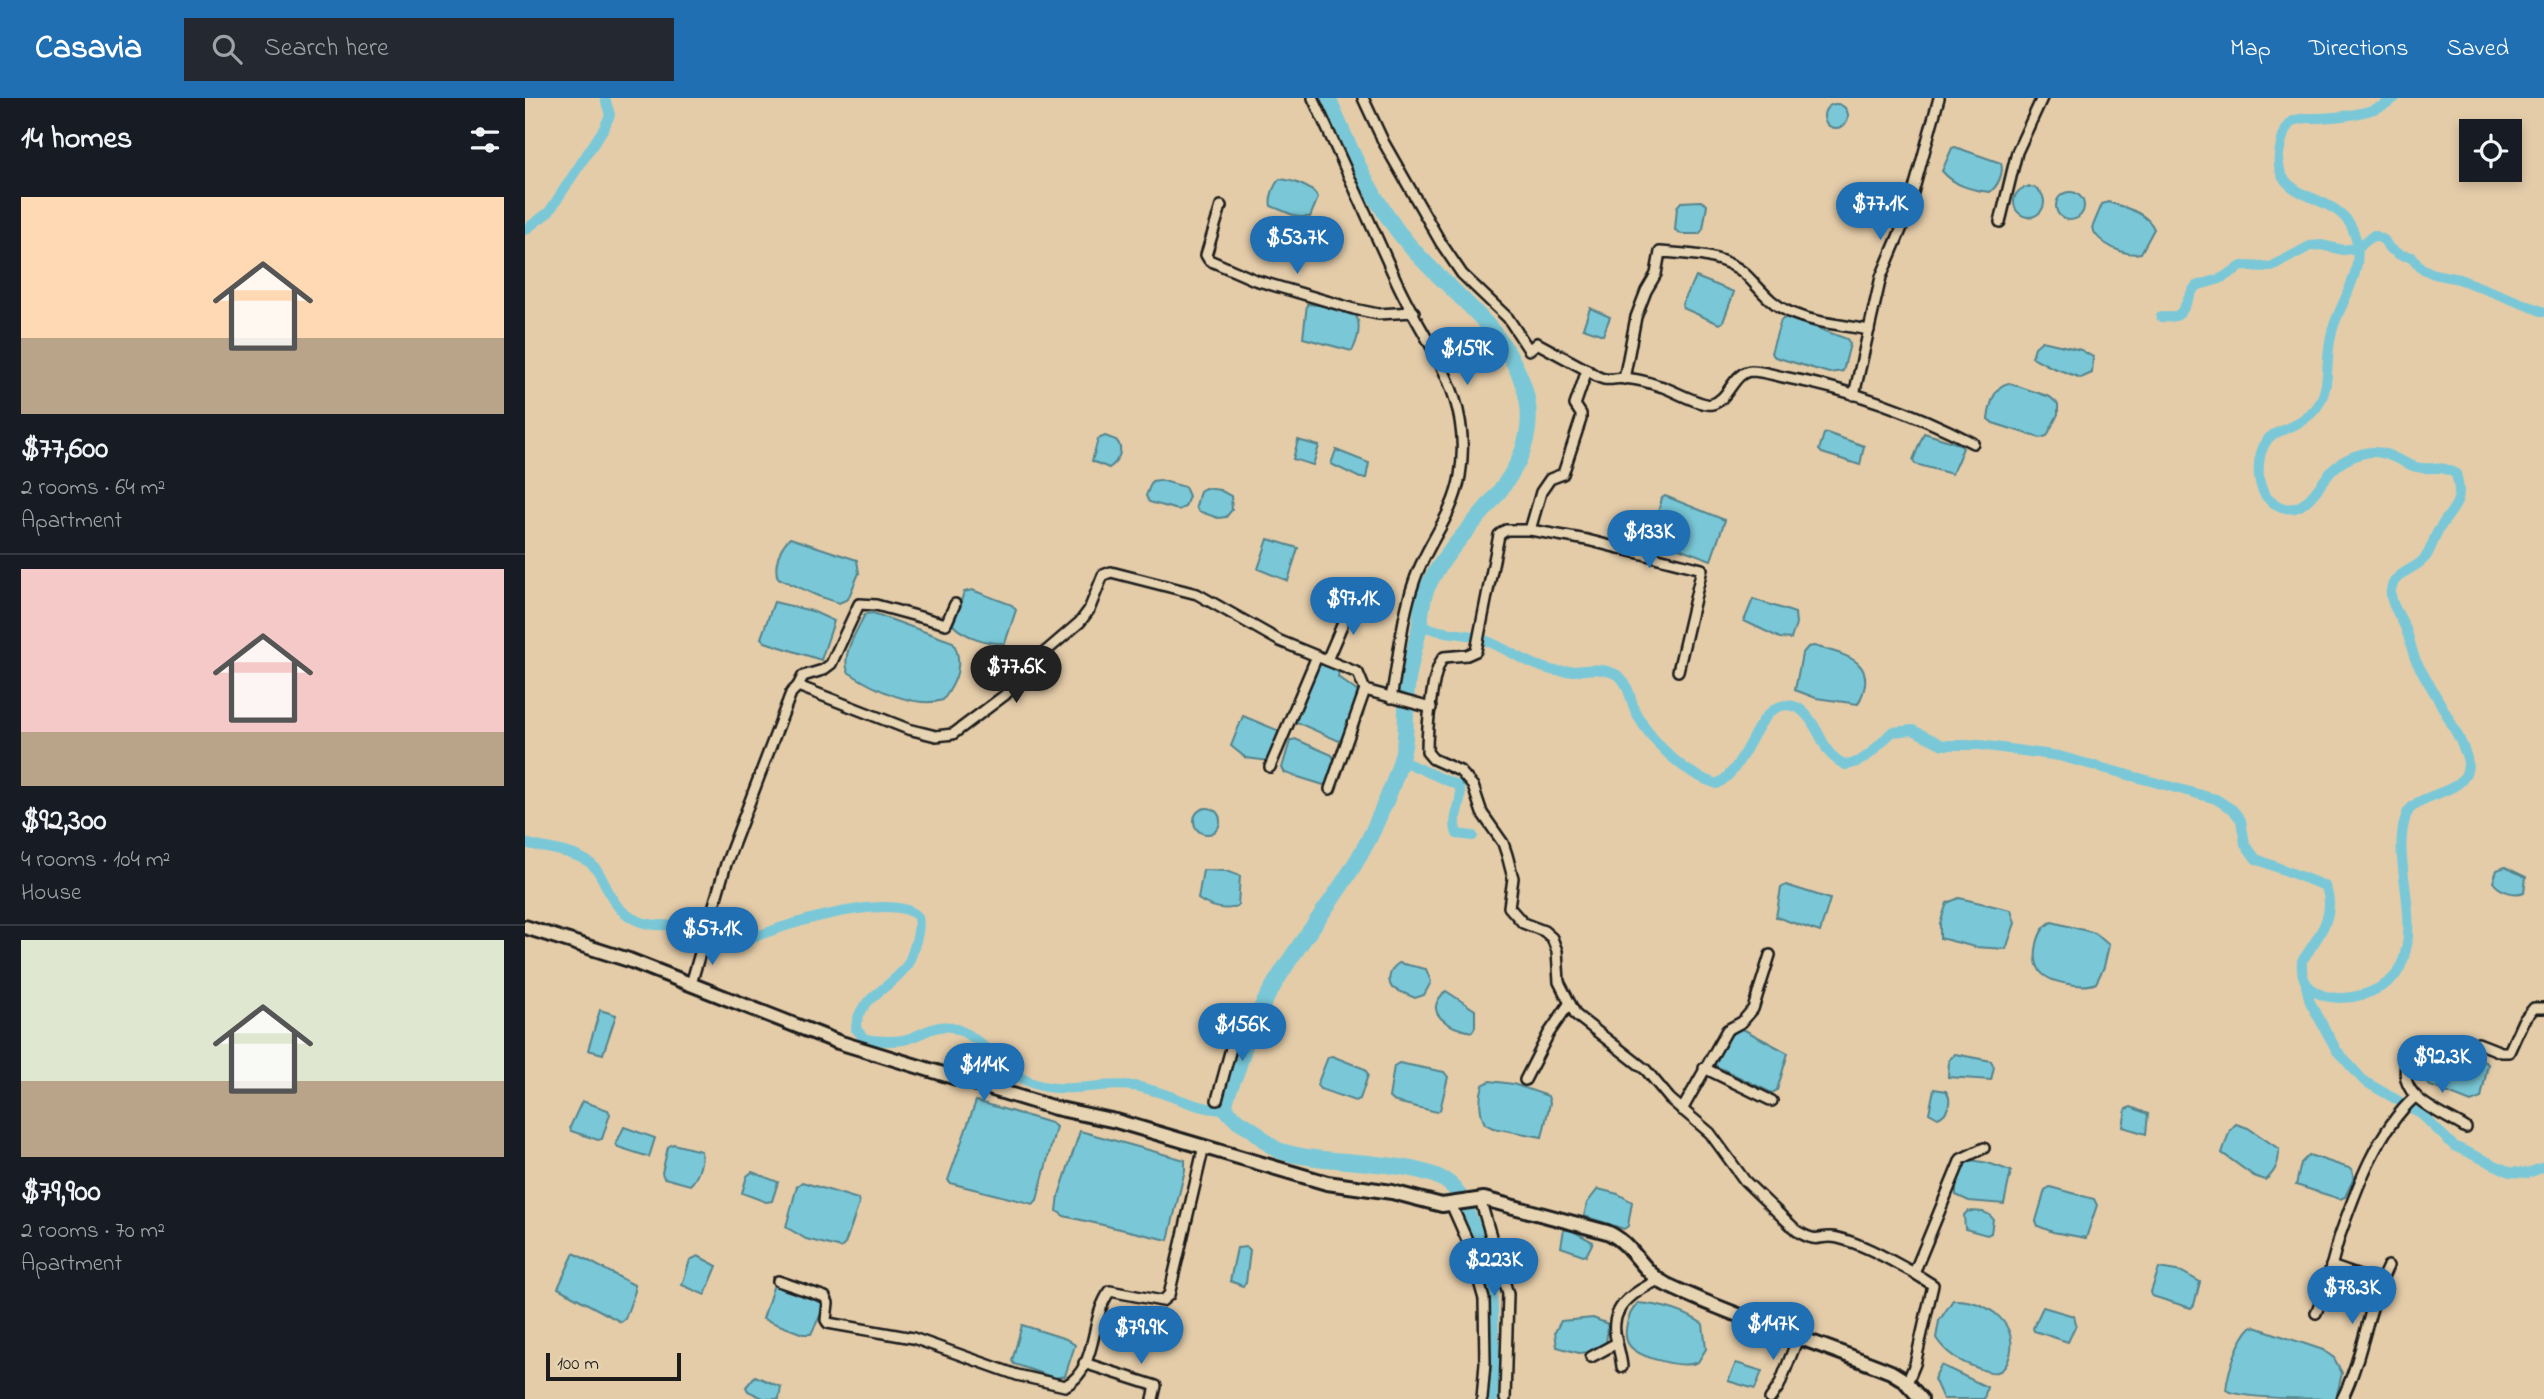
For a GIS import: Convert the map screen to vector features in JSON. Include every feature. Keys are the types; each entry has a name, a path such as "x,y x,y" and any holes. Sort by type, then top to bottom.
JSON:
{"street":[{"path":"1313,98 1396,281 1446,371 1460,416 1460,476 1444,526 1425,552 1413,583 1405,614 1396,699"},
{"path":"1363,98 1422,214 1462,274 1508,318 1529,350 1537,344 1598,378 1612,381 1624,379 1663,387 1690,396 1701,404 1711,405 1721,400 1742,373 1751,371 1801,381 1854,395 1934,423 1973,443"},
{"path":"1854,395 1881,277 1906,218 1940,98"},
{"path":"2000,222 2017,152 2042,98"},
{"path":"1221,206 1206,255 1209,260 1255,280 1354,309 1378,314 1413,312"},
{"path":"1624,379 1636,317 1656,274 1660,252 1700,255 1734,267 1771,302 1791,313 1869,330"},
{"path":"1530,530 1541,492 1549,479 1560,477 1566,469 1581,419 1575,405 1587,370"},
{"path":"1678,671 1702,569 1587,540 1530,530 1506,530 1499,535 1477,648 1467,655 1450,655 1441,659 1436,674 1427,752 1433,759 1460,771 1473,786 1482,814 1503,843 1507,855 1513,878 1509,907 1523,923 1544,931 1552,938 1557,951 1559,982 1576,1015 1646,1070 1682,1110 1710,1133 1745,1181 1797,1231 1815,1240 1829,1236 1849,1241 1933,1285 1916,1364 1907,1383"},
{"path":"797,686 908,729 936,736 953,734 1005,695 1044,653 1080,622 1089,610 1103,575 1111,572 1197,594 1280,641 1358,673 1365,690 1330,789"},
{"path":"1327,660 1352,602"},
{"path":"691,984 726,864 791,693 803,676 823,670 831,664 859,604 876,605 946,624 955,604"},
{"path":"1270,767 1317,656"},
{"path":"1365,690 1431,708"},
{"path":"525,927 629,960 783,1022 873,1053 1055,1108 1116,1121 1315,1180 1392,1192 1442,1205 1478,1199 1613,1235 1625,1243 1659,1280 1747,1320 1882,1369 1907,1383 1921,1399"},
{"path":"1682,1110 1727,1030 1742,1023 1753,1009 1770,955"},
{"path":"1525,1080 1549,1033 1569,1004"},
{"path":"2477,1043 2501,1052 2509,1052 2527,1014 2534,1007 2544,1008"},
{"path":"1217,1100 1234,1037 1231,1032"},
{"path":"2406,1065 2405,1080 2414,1098 2466,1128"},
{"path":"1704,1068 1772,1101"},
{"path":"2316,1313 2327,1288 2331,1266 2361,1184 2382,1138 2414,1098"},
{"path":"778,1281 824,1297 828,1303 828,1323 913,1338 1017,1376 1065,1386 1077,1377 1084,1363 1110,1291 1162,1301 1169,1295 1205,1146"},
{"path":"1914,1273 1961,1159 1984,1148"},
{"path":"1478,1199 1509,1294 1505,1399"},
{"path":"1453,1204 1467,1240 1484,1299 1485,1363 1482,1399"},
{"path":"2331,1266 2380,1283"},
{"path":"2342,1399 2388,1266"},
{"path":"1622,1367 1615,1319 1621,1306 1639,1289 1659,1280"},
{"path":"1770,1399 1779,1386 1798,1338"},
{"path":"1591,1357 1617,1343"},
{"path":"1084,1363 1156,1386 1153,1399"}],"water":[{"path":"1836,104 1847,111 1848,116 1841,127 1836,128 1825,121 1824,116 1831,105"},
{"path":"1952,148 2001,163 2000,179 1990,192 1964,186 1942,171"},
{"path":"1280,179 1302,185 1315,194 1318,198 1310,217 1298,217 1271,206 1273,191"},
{"path":"2029,187 2035,188 2043,196 2043,208 2035,216 2029,217 2023,216 2015,208 2014,202 2015,196 2023,188"},
{"path":"2070,192 2080,196 2084,206 2080,216 2070,220 2060,216 2056,206 2060,196"},
{"path":"1701,201 1707,205 1703,229 1699,234 1682,234 1675,230 1677,207 1681,202"},
{"path":"2108,202 2134,211 2151,223 2154,229 2141,253 2120,251 2095,234 2092,228 2102,204"},
{"path":"1696,277 1734,292 1723,322 1719,324 1683,308 1682,304"},
{"path":"1307,304 1329,306 1355,314 1358,332 1352,351 1303,338"},
{"path":"1590,308 1610,317 1603,335 1583,328"},
{"path":"1787,317 1847,339 1850,344 1843,371 1829,373 1775,357 1771,353 1781,320"},
{"path":"2042,341 2081,350 2093,357 2092,373 2081,378 2032,357 2035,347"},
{"path":"2009,383 2050,397 2058,404 2058,414 2047,436 2040,438 1988,419 1996,392"},
{"path":"1924,433 1959,444 1963,448 1952,474 1915,464 1913,460"},
{"path":"1824,434 1864,446 1860,465 1822,453 1819,450"},
{"path":"1105,436 1116,440 1120,447 1118,459 1109,468 1092,461 1098,439"},
{"path":"1298,440 1319,446 1313,465 1293,459"},
{"path":"1336,450 1369,463 1366,478 1360,478 1331,464"},
{"path":"1160,480 1185,487 1189,496 1185,507 1178,510 1149,502 1146,496 1152,481"},
{"path":"1205,488 1220,490 1231,496 1232,510 1226,517 1218,518 1198,511 1196,506 1200,491"},
{"path":"1665,496 1725,520 1711,560 1651,538 1662,498"},
{"path":"790,538 857,560 859,573 848,599 839,603 778,578 778,556"},
{"path":"1268,539 1298,548 1288,581 1258,569"},
{"path":"972,590 1012,605 1016,610 1005,643 977,639 953,625 964,592"},
{"path":"1753,599 1795,613 1796,624 1791,639 1780,638 1744,621"},
{"path":"774,602 812,611 834,621 821,660 765,642 761,638"},
{"path":"873,613 953,642 958,657 957,672 943,700 919,702 907,699 881,690 848,672 846,665 851,643 865,614"},
{"path":"1814,646 1848,657 1863,669 1864,690 1858,704 1816,698 1795,690 1802,654 1808,647"},
{"path":"1321,661 1339,669 1338,677 1358,692 1343,739 1339,741 1296,722 1317,663"},
{"path":"1243,716 1277,730 1279,734 1269,761 1246,758 1231,746"},
{"path":"1295,739 1332,755 1334,759 1324,785 1285,773 1282,768 1290,741"},
{"path":"1207,808 1216,812 1220,821 1216,830 1207,834 1198,830 1194,821 1198,812"},
{"path":"2505,867 2526,877 2524,892 2507,892 2493,882 2497,870"},
{"path":"1203,870 1226,871 1240,876 1238,905 1218,908 1198,899"},
{"path":"1786,885 1830,899 1820,932 1776,917 1781,888"},
{"path":"1959,898 2011,910 2015,923 2006,949 1975,947 1940,938 1940,923 1947,903"},
{"path":"2052,922 2095,933 2109,945 2104,967 2096,983 2066,984 2050,979 2040,971 2036,959 2037,944 2043,930"},
{"path":"1399,963 1426,969 1431,982 1424,995 1415,998 1392,988 1390,974"},
{"path":"1446,991 1475,1010 1475,1027 1472,1032 1447,1023 1437,1013 1436,1006"},
{"path":"600,1010 616,1015 603,1054 588,1050"},
{"path":"1739,1027 1788,1053 1777,1090 1772,1093 1716,1066 1715,1062 1734,1029"},
{"path":"2439,1042 2471,1053 2488,1064 2481,1098 2471,1102 2428,1085 2425,1080 2430,1048"},
{"path":"1955,1054 1991,1061 1994,1067 1991,1080 1948,1077 1949,1060"},
{"path":"1332,1056 1365,1069 1368,1075 1360,1099 1355,1101 1320,1089 1317,1085 1328,1057"},
{"path":"1399,1063 1444,1072 1448,1077 1440,1110 1437,1112 1389,1098 1394,1066"},
{"path":"1490,1081 1513,1084 1548,1096 1550,1103 1542,1137 1493,1128 1485,1124 1481,1110 1481,1094 1483,1085"},
{"path":"1934,1089 1946,1091 1949,1098 1947,1110 1938,1118 1929,1113"},
{"path":"582,1101 608,1110 610,1114 602,1139 571,1131 570,1127"},
{"path":"976,1101 1051,1123 1056,1127 1037,1200 1033,1204 950,1183 948,1180"},
{"path":"2131,1107 2148,1114 2146,1134 2123,1127 2126,1109"},
{"path":"2236,1124 2248,1128 2279,1149 2276,1166 2265,1180 2254,1176 2222,1153 2230,1130"},
{"path":"624,1127 655,1138 649,1157 618,1147 616,1144"},
{"path":"1080,1131 1185,1160 1168,1240 1064,1216 1057,1211 1059,1195"},
{"path":"673,1144 701,1151 699,1170 690,1185 664,1178 662,1173 668,1147"},
{"path":"2309,1155 2352,1169 2354,1178 2345,1197 2340,1199 2296,1185 2301,1163"},
{"path":"1971,1160 2011,1171 2004,1204 1969,1201 1956,1195 1956,1186 1965,1162"},
{"path":"752,1172 778,1182 772,1201 766,1202 742,1193 747,1176"},
{"path":"802,1182 858,1199 859,1204 845,1244 841,1248 806,1239 786,1227 797,1186"},
{"path":"2050,1187 2094,1199 2097,1205 2086,1238 2053,1232 2038,1226 2036,1221 2045,1190"},
{"path":"1598,1189 1618,1194 1632,1202 1628,1226 1624,1229 1584,1216 1587,1203"},
{"path":"1968,1211 1991,1216 1991,1233 1987,1235 1965,1229 1964,1215"},
{"path":"1564,1229 1593,1242 1586,1256 1561,1247"},
{"path":"1247,1247 1250,1250 1246,1283 1243,1286 1230,1281 1237,1248"},
{"path":"574,1253 634,1285 635,1291 625,1319 621,1322 558,1288"},
{"path":"698,1256 717,1266 705,1295 682,1285 690,1260"},
{"path":"2159,1268 2182,1272 2200,1282 2191,1308 2152,1296"},
{"path":"774,1284 823,1302 822,1312 811,1334 803,1334 763,1319"},
{"path":"1953,1300 1978,1304 1989,1309 2006,1326 2011,1336 2011,1348 2007,1363 2001,1371 1989,1372 1964,1362 1948,1352 1936,1338 1939,1321"},
{"path":"1638,1303 1672,1309 1703,1324 1706,1349 1698,1362 1665,1362 1633,1349 1626,1339 1626,1332 1631,1313"},
{"path":"2043,1307 2074,1316 2076,1325 2068,1342 2034,1331"},
{"path":"1593,1318 1608,1324 1606,1344 1600,1351 1579,1353 1557,1347 1555,1332 1561,1321"},
{"path":"1022,1325 1066,1339 1075,1345 1065,1376 1055,1378 1014,1364 1012,1361"},
{"path":"2252,1326 2323,1350 2334,1358 2342,1373 2336,1399 2261,1397 2226,1390 2235,1356 2242,1339"},
{"path":"1736,1363 1762,1371 1755,1389 1728,1381"},
{"path":"1941,1365 1987,1387 1984,1399 1943,1399 1934,1379"},
{"path":"755,1376 781,1387 779,1399 765,1399 748,1391 746,1387"}],"waterway":[{"path":"525,230 549,212 604,128 610,115 605,98"},
{"path":"1328,98 1363,174 1396,228 1425,262 1474,310 1503,345 1524,387 1529,417 1525,445 1514,470 1498,494 1442,562 1426,591 1408,680 1404,746 1383,809 1352,869 1285,967 1256,1019 1228,1091 1225,1106 1234,1117 1278,1150 1296,1155 1422,1171 1441,1178 1454,1188 1460,1197 1476,1236 1492,1288"},
{"path":"1420,624 1435,630 1482,639 1551,670 1602,670 1619,676 1628,689 1637,715 1661,747 1682,766 1717,784 1736,766 1764,719 1781,706 1790,705 1805,713 1830,753 1845,765 1865,757 1892,732 1913,730 1943,745 1980,745 2059,756 2216,799 2233,810 2241,820 2245,844 2256,859 2325,886 2329,906 2324,926 2302,961 2304,979 2313,990 2327,997 2343,998 2378,989 2400,968 2406,948 2408,909 2402,851 2406,816 2419,802 2459,783 2465,776 2468,765 2455,729 2416,661 2391,596 2394,581 2426,556 2438,531 2456,505 2459,493 2456,474 2440,468 2416,467 2383,453 2367,453 2340,463 2302,505 2283,508 2266,497 2260,481 2259,463 2268,439 2303,420 2320,402 2326,385 2331,334 2353,279 2358,254 2352,228 2343,216 2292,187 2283,177 2279,163 2284,134 2288,125 2296,120 2359,113 2379,107 2395,98"},
{"path":"2161,317 2176,316 2180,313 2196,286 2220,279 2242,266 2271,267 2310,246 2321,245 2343,250 2357,248 2374,235 2384,240 2389,248 2400,255 2412,257 2421,268 2434,274 2459,279 2544,312"},
{"path":"1400,760 1459,786 1460,798 1455,828 1457,834 1473,836"},
{"path":"525,843 565,852 587,861 593,865 620,909 630,917 649,924 690,926 743,939 817,917 856,909 893,907 908,910 918,917 919,921 912,955 901,973 862,1009 856,1029 865,1039 903,1040 934,1028 954,1028 975,1039 1011,1071 1032,1083 1056,1088 1133,1086 1157,1091 1202,1107 1226,1110"},
{"path":"2306,986 2310,1002 2337,1051 2364,1081 2420,1113 2454,1146 2510,1172 2528,1173 2544,1167"},
{"path":"1492,1288 1495,1354 1493,1399"}]}
